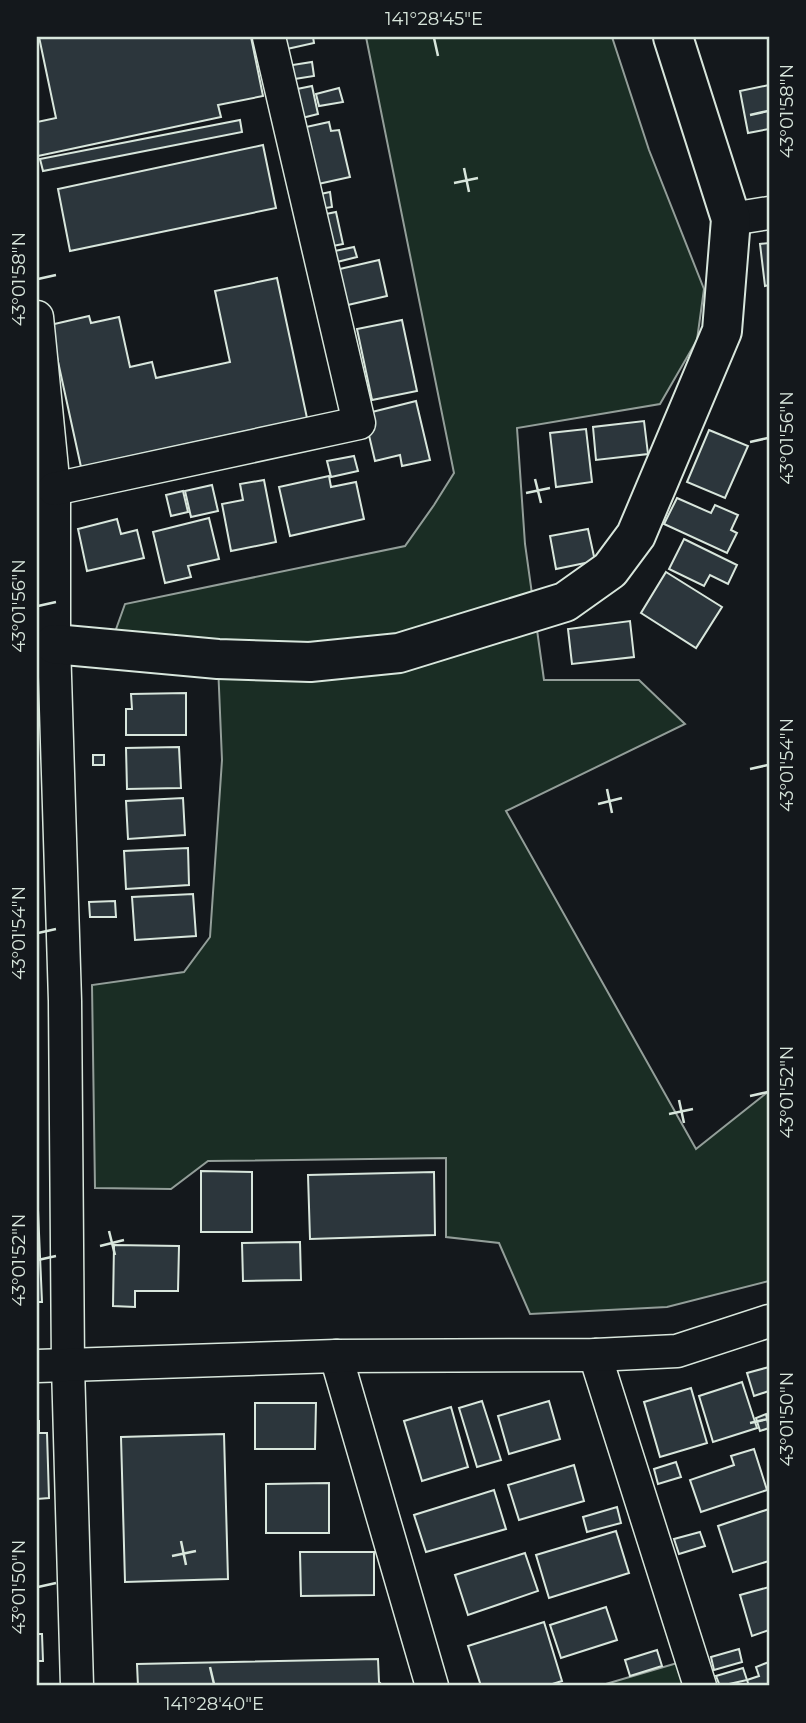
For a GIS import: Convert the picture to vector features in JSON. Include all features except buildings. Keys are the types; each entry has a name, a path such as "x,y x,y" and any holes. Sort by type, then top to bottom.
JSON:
{"street":[{"path":"54,489 359,423 269,37"},
{"path":"54,644 218,659 310,662 400,653 565,602 610,570 636,535 722,331 731,219 673,37"},
{"path":"731,219 769,213"},
{"path":"37,317 54,489 51,1001 68,1366 77,1686"},
{"path":"37,1366 336,1356 677,1352 769,1321"},
{"path":"595,1355 700,1686"},
{"path":"336,1356 432,1686"}],"green space":[{"path":"366,37 612,37 649,150 704,289 697,340 660,404 517,428 525,544 544,680 639,680 685,724 506,811 696,1149 769,1091 769,1281 667,1307 530,1314 499,1243 446,1237 446,1158 208,1161 171,1189 95,1188 92,985 184,972 210,937 222,760 217,641 115,632 125,604 405,546 454,473"},
{"path":"684,1661 692,1686 599,1686"}]}
